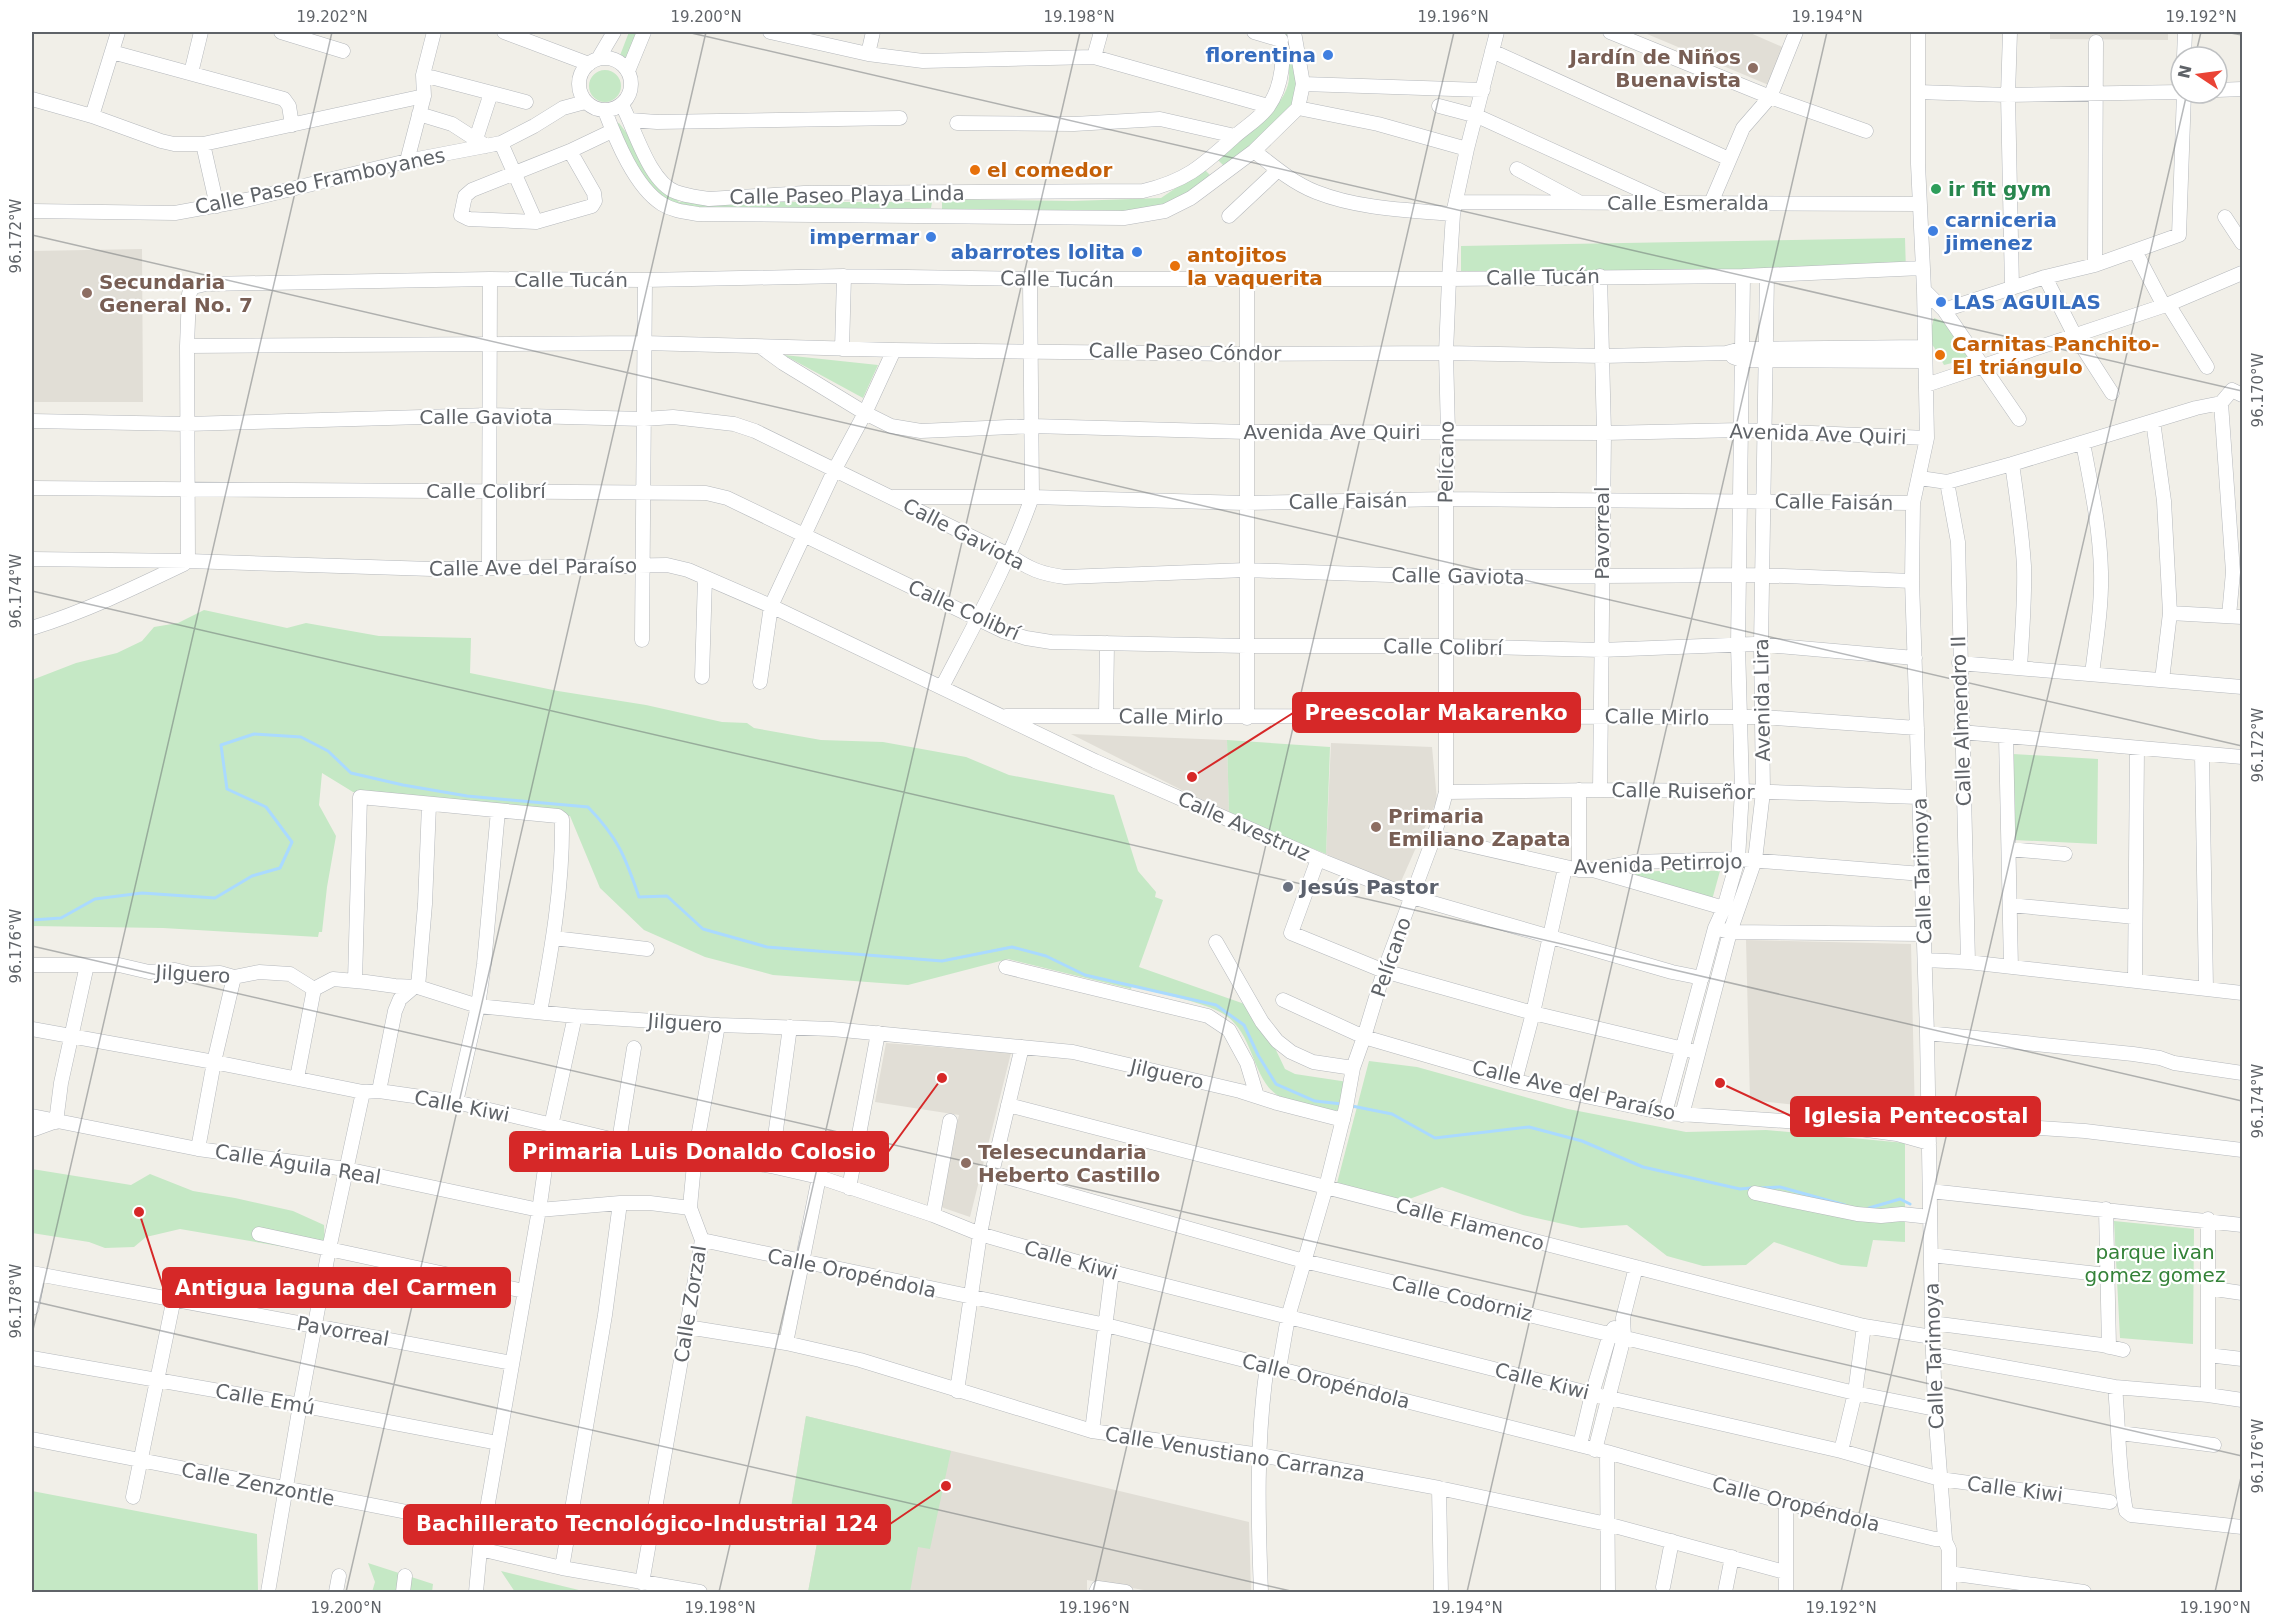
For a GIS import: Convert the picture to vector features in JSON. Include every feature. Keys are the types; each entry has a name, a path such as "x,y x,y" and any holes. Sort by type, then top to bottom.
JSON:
{"street":[{"path":"92,116 118,32"},
{"path":"190,73 201,32"},
{"path":"281,32 343,51"},
{"path":"407,161 424,96 423,75 434,32"},
{"path":"504,32 593,61 615,60 628,71 632,83 629,95 622,105 605,111 594,109 585,102 580,92 579,81 582,71 593,61 614,32"},
{"path":"628,71 644,32"},
{"path":"770,32 868,54 923,60 1094,57 1268,106"},
{"path":"868,54 873,32"},
{"path":"1094,57 1101,32"},
{"path":"1254,32 1279,36"},
{"path":"1294,32 1303,84 1298,108 1378,124 1467,149"},
{"name":"Pelícano","path":"1261,1593 1260,1418 1326,1187 1353,1068 1384,971 1434,837 1446,792 1448,433 1446,353 1449,279 1455,208 1467,149 1497,32"},
{"path":"1610,32 1770,97 1866,131"},
{"path":"1711,203 1743,128 1770,97 1796,32"},
{"name":"Calle Tarimoya","path":"1918,32 1920,204 1927,438 1913,503 1912,581 1927,1034 1932,1337 1944,1539 1949,1549 1949,1593"},
{"path":"2010,32 2008,95 2012,288"},
{"name":"Calle Paseo Playa Linda","path":"622,105 652,168 665,185 676,192 709,199 804,193 1143,191 1169,185 1209,160 1254,122 1268,106 1282,70 1279,36"},
{"path":"2095,265 2096,42"},
{"path":"1492,51 1728,159"},
{"path":"112,52 284,99 289,106 292,125"},
{"path":"423,75 526,102"},
{"name":"Calle Paseo Framboyanes","path":"563,108 579,81"},
{"path":"1303,84 1483,90"},
{"path":"1918,92 2008,95 2169,92"},
{"path":"419,114 452,124 481,142 490,93"},
{"path":"32,99 92,116 161,141 174,144 203,144 424,96"},
{"name":"Calle Paseo Framboyanes","path":"32,211 159,213 217,206 481,142 501,143 563,108 585,102"},
{"path":"1944,310 2045,277 2095,265 2179,235 2182,105"},
{"path":"1439,106 1477,116 1669,203"},
{"name":"Calle Paseo Playa Linda","path":"605,111 612,131 631,168 660,203 680,212 1124,218 1165,211 1191,198 1254,151 1298,108"},
{"path":"630,120 657,122 900,118"},
{"path":"957,123 1074,124 1160,119 1235,136"},
{"path":"570,151 594,193 595,201 592,206 536,222 469,219 461,215 465,196 472,190 570,151 612,131"},
{"path":"501,143 536,222"},
{"path":"203,144 217,206"},
{"name":"Calle Esmeralda","path":"1254,151 1278,170 1314,192 1347,202 1455,208 1581,203 1920,204"},
{"path":"1209,160 1223,176"},
{"path":"1229,216 1278,170"},
{"path":"1517,170 1581,203"},
{"path":"938,192 938,215"},
{"path":"2225,217 2242,243"},
{"path":"2135,251 2166,305 2207,367"},
{"name":"Calle Tucán","path":"187,346 189,294 193,287 206,284 844,276 1030,279 1449,279 1743,276 1922,268"},
{"path":"1926,385 2166,305 2242,273"},
{"name":"Avenida Lira","path":"1682,1115 1730,932 1755,860 1763,792 1761,645 1767,275"},
{"path":"842,349 844,276"},
{"name":"Pavorreal","path":"1600,276 1604,433 1600,790"},
{"name":"Avenida Lira","path":"1665,1113 1715,928 1724,908 1738,859 1742,791 1738,576 1743,276"},
{"path":"2045,277 2074,334 2112,393"},
{"path":"489,568 490,279"},
{"path":"942,687 1009,555 1032,497 1030,279"},
{"path":"642,640 645,280"},
{"path":"1246,280 1247,718"},
{"path":"1924,290 1944,310 2019,419"},
{"name":"Calle Paseo Cóndor","path":"187,346 644,343 894,350 1245,354 1446,353 1603,356 1726,353 1925,361"},
{"path":"32,628 59,620 113,597 188,561 187,346"},
{"name":"Calle Paseo Cóndor","path":"1765,355 1924,346"},
{"name":"Avenida Ave Quiri","path":"761,347 865,413 891,426 921,431 1032,426 1247,432 1604,433 1741,430 1927,438"},
{"path":"760,682 771,606 894,350"},
{"path":"1920,478 1947,482 2196,408 2221,403 2232,390 2242,395"},
{"path":"2170,613 2236,616 2221,403"},
{"name":"Calle Gaviota","path":"32,421 187,424 490,415 673,417 734,423 1009,555 1026,567 1042,574 1065,577 1246,570 1446,577 1762,576 1912,581"},
{"path":"2152,421 2164,501 2170,613 2162,680"},
{"path":"2083,442 2095,507 2101,573 2092,674"},
{"path":"2012,464 2024,567 2020,668"},
{"name":"Calle Almendro II","path":"1947,482 1958,542 1959,663 1968,962"},
{"name":"Calle Colibrí","path":"32,488 684,491 706,493 727,498 1003,631 1051,642 1601,650 1761,645 1915,658"},
{"name":"Calle Faisán","path":"891,497 1032,497 1245,503 1446,499 1913,503"},
{"name":"Calle Ave del Paraíso","path":"32,559 188,561 432,569 668,565 771,606 1001,716"},
{"path":"702,677 705,578"},
{"path":"1106,716 1107,644"},
{"path":"1959,663 2242,687"},
{"name":"Calle Mirlo","path":"1001,716 1762,717 1917,728"},
{"name":"Calle Avestruz","path":"1001,716 1318,859 1412,897 1671,972 1702,978"},
{"path":"1961,732 2242,758"},
{"path":"2006,736 2011,967"},
{"path":"2135,981 2137,748"},
{"path":"2202,754 2206,988"},
{"path":"1515,1081 1550,937 1579,869 1579,790"},
{"name":"Calle Ruiseñor","path":"1446,792 1742,791 1919,797"},
{"path":"394,1015 393,1002 381,988 360,982 360,797 562,819 563,861 554,938 540,1012"},
{"path":"379,1091 394,1015 400,999 416,987 425,904 429,805"},
{"path":"456,1102 478,1006 498,811"},
{"name":"Avenida Petirrojo","path":"1434,837 1579,869 1633,862 1738,859 1922,874"},
{"path":"2009,849 2065,854"},
{"path":"1318,859 1291,933 1384,971 1533,1012 1700,1053"},
{"path":"1579,869 1724,908"},
{"path":"2010,905 2135,917"},
{"path":"1715,928 1730,932 1924,934"},
{"path":"554,938 647,949"},
{"path":"1216,942 1262,1022 1277,1041 1291,1052 1313,1062 1353,1068"},
{"path":"1925,960 1968,962 2242,993"},
{"path":"56,1122 70,1036 87,964"},
{"name":"Jilguero","path":"32,965 119,965 149,972 220,972 234,978 259,972 290,974 314,989 333,979 416,987 478,1006 575,1016 878,1033 1073,1052 1257,1096 1344,1114"},
{"path":"1006,968 1208,1016 1229,1030 1247,1063 1257,1096"},
{"path":"198,1149 214,1062 234,978"},
{"path":"297,1078 314,989"},
{"name":"Calle Ave del Paraíso","path":"1283,1000 1364,1037 1515,1081 1665,1113 1815,1123 1897,1134 1929,1143"},
{"path":"476,1593 480,1549 539,1210 551,1126 575,1016"},
{"name":"Calle Zorzal","path":"642,1583 702,1240 690,1208 695,1154 718,1025"},
{"path":"771,1166 790,1027"},
{"name":"Calle Kiwi","path":"32,1029 363,1092 379,1091 456,1102 619,1141 771,1166 819,1177 933,1215 980,1234 1112,1272 1592,1394 1841,1451 1940,1479 2110,1502"},
{"path":"849,1188 878,1033"},
{"path":"1927,1034 2133,1054 2160,1058 2174,1063 2242,1073"},
{"path":"957,1391 980,1234 1022,1047"},
{"path":"619,1141 634,1048"},
{"path":"268,1593 329,1249 363,1092"},
{"name":"Calle Flamenco","path":"1008,1105 1864,1326 1932,1337"},
{"name":"Calle Águila Real","path":"32,1116 198,1149 346,1169 539,1210 620,1203 650,1203 690,1208"},
{"path":"1929,1120 2085,1131 2242,1150"},
{"path":"933,1215 950,1121"},
{"name":"Calle Águila Real","path":"32,1130 56,1122"},
{"name":"Calle Codorniz","path":"992,1173 1304,1261 1855,1393 1935,1409"},
{"path":"786,1343 819,1177"},
{"path":"1930,1191 2242,1225"},
{"path":"1755,1193 1857,1215 1902,1214 1930,1217"},
{"path":"562,1568 605,1315 620,1203"},
{"path":"1932,1323 2116,1349 2107,1275 2106,1209"},
{"path":"2208,1220 2208,1395"},
{"path":"258,1234 524,1291"},
{"name":"Calle Oropéndola","path":"702,1240 1106,1326 1580,1445 1786,1503 1944,1539"},
{"path":"1931,1255 2107,1275"},
{"path":"1608,1593 1607,1524 1601,1451 1609,1398 1624,1337 1623,1318 1636,1267"},
{"path":"1092,1431 1112,1272"},
{"path":"32,1308 35,1274"},
{"name":"Pavorreal","path":"35,1274 174,1298 512,1363"},
{"path":"2208,1288 2242,1293"},
{"path":"133,1497 174,1298"},
{"path":"1580,1445 1610,1334 1623,1318"},
{"path":"1841,1451 1855,1393 1864,1326"},
{"name":"Calle Venustiano Carranza","path":"687,1328 786,1343 860,1360 1092,1431 1260,1455 1439,1488 1607,1524 1785,1572"},
{"path":"1933,1354 2115,1387 2242,1400"},
{"path":"2208,1355 2242,1359"},
{"name":"Calle Emú","path":"32,1358 300,1405 498,1443"},
{"path":"2115,1387 2120,1433 2121,1481 2126,1511 2131,1515 2242,1527"},
{"path":"2120,1433 2214,1445"},
{"name":"Calle Zenzontle","path":"32,1439 140,1462 484,1527"},
{"path":"1439,1488 1441,1593"},
{"path":"1786,1503 1786,1593"},
{"path":"1663,1587 1672,1541"},
{"path":"480,1549 562,1568 700,1593"},
{"path":"1725,1593 1732,1557"},
{"path":"1949,1573 2084,1593"},
{"path":"336,1593 339,1576"},
{"path":"403,1593 405,1576"},
{"path":"1097,1591 1126,1593"}],"shaded area":[{"name":"Jardín de Niños Buenavista","path":"1648,32 1748,32 1787,49 1771,86 1647,34"},
{"path":"2050,32 2168,32 2168,40 2050,39"},
{"name":"Secundaria General No. 7","path":"142,249 143,402 32,402 32,251"},
{"path":"1071,734 1227,740 1229,814"},
{"name":"Primaria Emiliano Zapata","path":"1331,743 1432,747 1437,800 1399,886 1326,854"},
{"path":"1746,940 1911,944 1915,1118 1750,1100"},
{"path":"886,1043 1011,1053 970,1217 938,1206 959,1115 875,1102"},
{"path":"806,1416 1249,1522 1251,1592 1155,1592 1087,1580 1087,1592 808,1592 818,1537 787,1532"}],"green space":[{"path":"629,32 641,32 627,65 619,58"},
{"path":"1280,32 1292,32 1299,101 1228,170 1217,159 1272,111 1287,88 1289,66"},
{"path":"605,70 616,75 621,86 616,97 605,102 594,97 589,86 594,75"},
{"path":"619,123 635,144 643,167 679,202 932,202 931,208 701,213 663,203 638,173 613,125"},
{"path":"1204,169 1214,179 1174,204 1145,211 965,209 942,214 942,199 1073,201 1161,198"},
{"path":"1905,238 1906,272 1461,271 1461,246"},
{"path":"1934,318 1945,322 1972,358 1944,365 1928,341"},
{"path":"784,355 878,365 863,398"},
{"path":"204,610 287,628 306,623 379,636 471,638 470,673 558,691 646,705 722,722 747,723 754,728 821,740 883,742 966,757 1009,775 1114,795 1138,871 1156,892 1155,897 1163,900 1139,967 1256,1008 1285,1069 1295,1074 1348,1082 1343,1108 1335,1111 1282,1098 1262,1078 1242,1033 1225,1015 1194,1002 1132,986 1131,989 1008,959 908,985 773,975 705,957 644,930 600,888 570,816 353,792 322,773 319,805 336,836 322,932 319,932 318,937 163,928 32,926 32,680 76,663 117,653 142,641 154,627 178,623"},
{"path":"1227,740 1330,747 1326,854 1229,814"},
{"path":"2013,754 2098,759 2097,844 2014,840"},
{"path":"1673,870 1720,871 1712,900 1616,874"},
{"path":"1369,1061 1417,1067 1568,1109 1686,1132 1766,1130 1905,1143 1905,1242 1873,1240 1867,1267 1841,1265 1774,1242 1746,1265 1703,1266 1667,1256 1627,1225 1581,1228 1523,1215 1442,1187 1401,1202 1336,1187"},
{"path":"32,1169 131,1185 150,1174 193,1191 293,1211 324,1225 325,1244 302,1250 180,1229 146,1237 134,1247 105,1248 89,1242 32,1233"},
{"name":"parque ivan gomez gomez","path":"2114,1221 2194,1229 2193,1344 2120,1338"},
{"path":"806,1416 951,1451 930,1549 918,1547 910,1592 808,1592 820,1527 789,1521"},
{"path":"32,1491 257,1534 258,1592 32,1592"},
{"path":"368,1563 433,1584 432,1592 372,1592 375,1582"},
{"path":"501,1571 587,1592 515,1592"}],"waterway":[{"path":"32,920 61,918 95,899 142,893 215,898 252,876 280,868 292,842 266,807 227,789 221,745 254,734 301,737 328,751 351,773 467,796 588,807 607,828 620,848 639,897 667,896 703,929 767,947 942,961 1012,947 1046,956 1085,975 1216,1005 1244,1025 1258,1055 1276,1084 1315,1101 1342,1104"},
{"path":"1352,1106 1392,1114 1435,1138 1529,1127 1582,1141 1643,1167 1740,1189 1751,1188"},
{"path":"1761,1188 1780,1187 1845,1205"},
{"path":"1869,1208 1900,1199 1910,1204"}],"place":[{"name":"florentina","path":"1328,55"},
{"name":"Jardín de Niños Buenavista","path":"1753,68"},
{"name":"el comedor","path":"975,170"},
{"name":"ir fit gym","path":"1936,189"},
{"name":"carniceria jimenez","path":"1933,231"},
{"name":"impermar","path":"931,237"},
{"name":"abarrotes lolita","path":"1137,252"},
{"name":"antojitos la vaquerita","path":"1175,266"},
{"name":"Secundaria General No. 7","path":"87,293"},
{"name":"LAS AGUILAS","path":"1941,302"},
{"name":"Carnitas Panchito- El triángulo","path":"1940,355"},
{"name":"Preescolar Makarenko","path":"1192,777"},
{"name":"Primaria Emiliano Zapata","path":"1376,827"},
{"name":"Jesús Pastor","path":"1288,887"},
{"name":"Primaria Luis Donaldo Colosio","path":"942,1078"},
{"name":"Iglesia Pentecostal","path":"1720,1083"},
{"name":"Telesecundaria Heberto Castillo","path":"966,1163"},
{"name":"Antigua laguna del Carmen","path":"139,1212"},
{"name":"Bachillerato Tecnológico-Industrial 124","path":"946,1486"}]}
